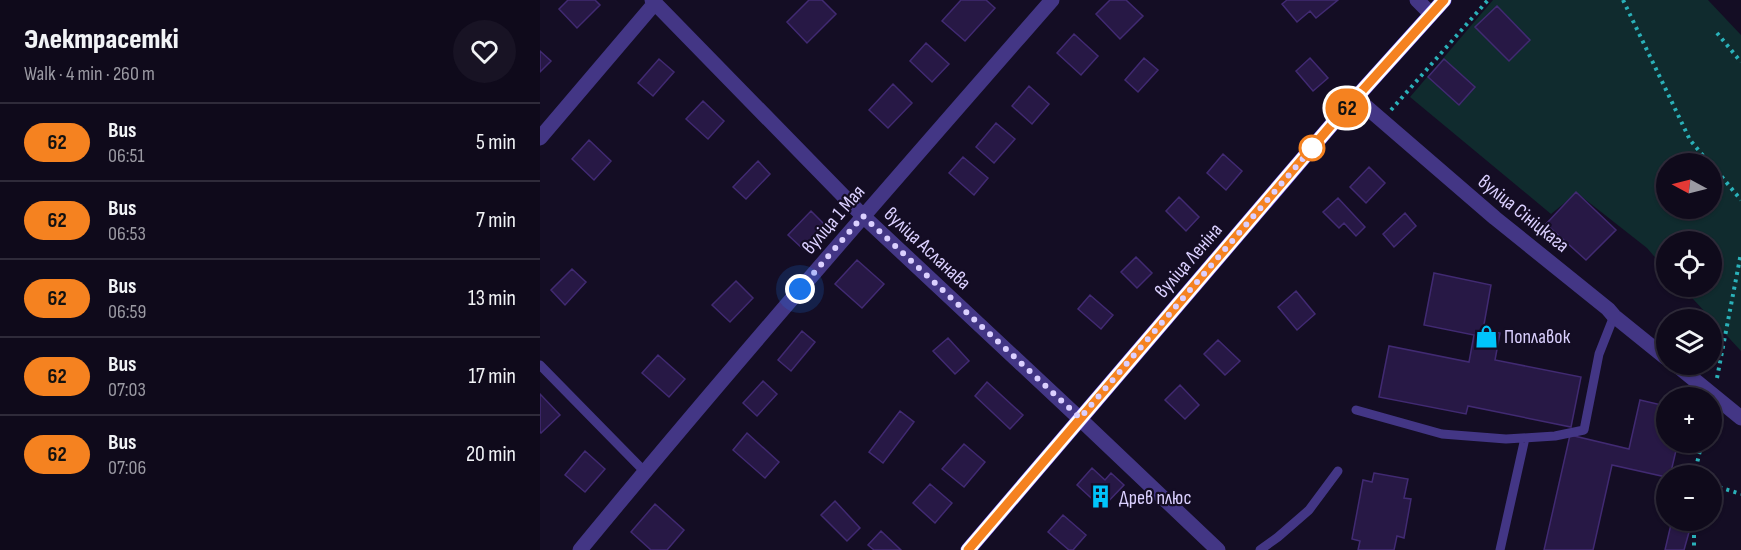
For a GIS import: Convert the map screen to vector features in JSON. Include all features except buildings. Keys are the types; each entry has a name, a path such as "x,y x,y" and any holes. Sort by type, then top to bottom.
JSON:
{"main road":[{"name":"вуліца Леніна","path":"968,550 1356,98 1444,0"}],"street":[{"name":"вуліца 1 Мая","path":"580,550 863,216 1052,0"},
{"path":"1417,0 1431,14"},
{"name":"вуліца Асланава","path":"654,1 863,216 1218,550"},
{"path":"540,138 654,1"},
{"name":"вуліца Сініцкага","path":"1356,98 1495,218 1656,350"},
{"path":"1689,375 1704,387"},
{"path":"1722,402 1741,418"}],"lane":[{"path":"1356,410 1442,435 1506,439 1555,436 1584,430 1599,354 1614,316"},
{"path":"540,365 645,471"},
{"path":"1500,550 1525,438"},
{"path":"1260,550 1309,510 1338,471"}],"path":[{"path":"1382,120 1488,0"},
{"path":"1623,0 1690,141 1701,153"},
{"path":"1717,33 1741,62"},
{"path":"1722,177 1741,200"},
{"path":"1716,387 1741,253"},
{"path":"1722,488 1741,494"},
{"path":"1694,531 1695,550"}],"green space":[{"path":"1493,0 1708,0 1741,35 1741,351 1722,330 1722,309 1702,309 1691,297 1722,297 1722,231 1656,231 1656,258 1647,248 1577,193 1551,214 1410,97"}],"bus line":[{"name":"62","path":"968,550 1052,449 1334,122 1444,0"}],"place":[{"name":"Поплавок","path":"1486,336"},
{"name":"Древ плюс","path":"1101,497"}],"route":[{"path":"800,289 863,216 1080,418 1319,140 1312,148"}]}
